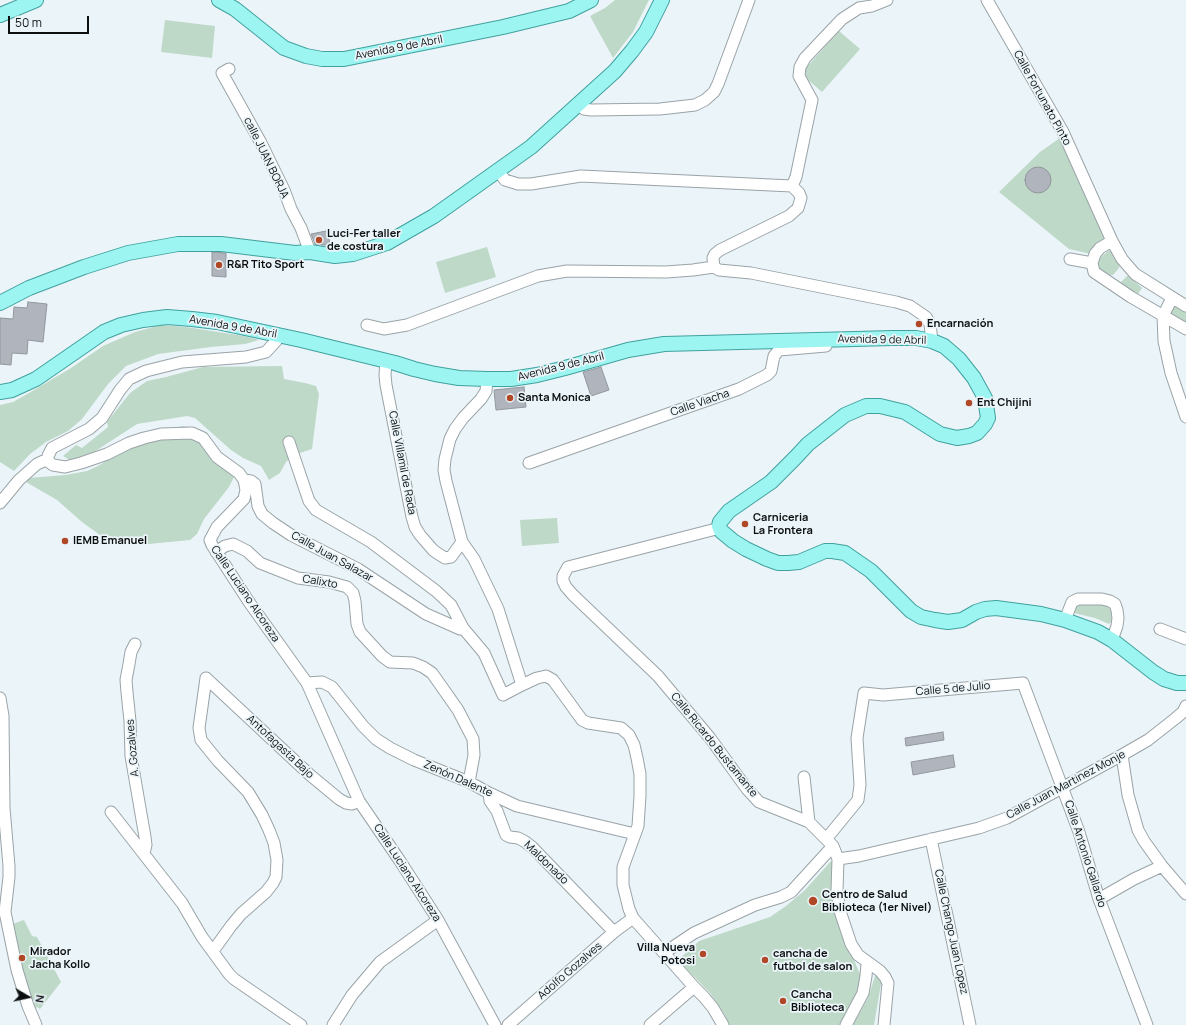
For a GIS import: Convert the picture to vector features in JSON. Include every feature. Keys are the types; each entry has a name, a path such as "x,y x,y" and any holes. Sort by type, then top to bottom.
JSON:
{"main road":[{"path":"0,15 36,0"},
{"name":"Avenida 9 de Abril","path":"219,0 235,9 284,48 306,56 322,59 344,59 503,27 569,11 591,0"},
{"path":"0,303 29,288 84,267 128,253 178,244 221,244 295,252 310,252 335,256 354,254 387,243 434,216 531,148 577,104 615,71 646,32 662,0"},
{"name":"Avenida 9 de Abril","path":"0,392 12,390 36,379 104,332 122,325 143,320 167,317 217,322 386,360 434,374 459,378 511,379 537,375 628,350 664,344 857,338 916,338 932,341 944,346 959,359 974,378 984,398 988,418 985,424 977,432 969,436 957,438 940,434 905,412 894,408 866,406 845,415 808,444 771,482 729,510 720,522 720,528"},
{"path":"720,528 724,535 733,541 767,559 778,563 799,562 825,551 845,553 871,571 912,611 935,620 948,622 962,620 976,612 996,608 1041,614 1065,620 1098,632 1112,640 1164,679 1177,683 1186,683"}],"street":[{"path":"577,104 584,109 591,110 660,109 695,105 706,100 714,92 718,84 749,0"},
{"path":"792,186 796,178 812,100 799,76 800,67 805,58 842,19 859,8 872,6 887,0"},
{"name":"Calle Fortunato Pinto","path":"987,0 1063,132 1112,241 1122,259 1135,274 1186,306"},
{"name":"calle JUAN BORJA","path":"228,68 222,72 261,143 284,190 310,252"},
{"path":"498,171 505,180 518,184 531,184 581,176 792,186 799,193 801,198 798,208 789,216 720,250 713,258 712,262 714,267"},
{"path":"1112,241 1100,248 1095,254 1092,269 1098,276 1186,329"},
{"path":"1070,258 1092,263"},
{"path":"367,325 384,329 407,325 538,276 567,271 666,272 714,267 719,270 751,274 910,306 926,317 930,324 932,341"},
{"path":"1172,298 1163,316 1164,341 1167,357 1186,417"},
{"path":"244,480 239,472 217,457 203,438 192,432 161,434 144,438 107,454 65,467 53,465 49,462 48,456 52,448 90,429 102,418 129,379 146,371 182,362 239,357 266,352 276,341 279,335"},
{"name":"Calle Viacha","path":"529,463 739,389 767,375 771,371 774,356 779,350 844,345 857,338"},
{"name":"Calle Villamil de Rada","path":"386,360 386,385 415,527 433,550 445,558 451,556 462,542"},
{"path":"487,379 486,391 481,399 463,418 450,439 444,470 462,542 474,559 496,603 522,685"},
{"path":"289,442 309,501 316,510 371,542 436,591 451,605 463,628 484,653 503,694 537,678 546,676 553,680 582,720 621,728 629,735 634,746 640,774 640,808 638,826 623,867 623,877 629,909 633,918 713,1008 723,1025"},
{"path":"0,503 18,480 36,464 48,459"},
{"name":"Calle Juan Salazar","path":"244,480 251,481 255,484 258,506 262,514 273,523 291,535 358,569 426,614 460,629 463,628"},
{"name":"Calle Luciano Alcoreza","path":"244,480 246,490 244,499 212,533 210,540 216,552 307,683 359,801 409,874 438,920 495,1025"},
{"name":"Calle Ricardo Bustamante","path":"720,528 568,567 563,576 566,587 658,676 710,738 747,789 759,802 809,822 830,842 838,859 837,891 840,911 851,944 858,956 880,971 888,984 884,1025"},
{"name":"Calixto","path":"216,552 225,546 233,544 247,551 260,563 298,578 329,582 347,587 353,592 357,624 360,632 382,656 390,662 413,663 432,673 458,710 473,739 474,755 469,782"},
{"path":"1065,620 1072,602 1078,599 1102,599 1110,601 1115,604 1118,614 1117,626 1112,640"},
{"path":"1160,629 1186,639"},
{"name":"A. Gozalves","path":"135,644 131,652 126,680 130,721 131,756 145,837 146,845 144,853"},
{"name":"Antofagasta Bajo","path":"213,950 241,914 266,892 273,883 276,877 277,860 274,843 267,825 248,792 218,761 201,740 199,728 206,678 310,775 339,799 348,804 359,801"},
{"name":"Zenón Dalente","path":"307,683 322,682 332,687 363,726 376,739 414,760 469,782 517,806 635,834"},
{"name":"Calle 5 de Julio","path":"830,842 858,800 860,785 857,738 864,693 883,695 1023,683"},
{"name":"Calle Antonio Gallardo","path":"1023,683 1079,832 1099,900 1147,1025"},
{"path":"0,698 3,716 1,754 9,866 5,912 18,970 28,1006 36,1025"},
{"name":"Calle Juan Martinez Monje","path":"838,859 859,856 979,828 1007,818 1122,755 1165,728 1183,712 1186,706"},
{"path":"1122,755 1128,795 1138,830 1162,866 1186,894"},
{"path":"804,777 809,822"},
{"name":"Maldonado","path":"490,793 490,801 497,811 506,835 510,838 518,838 532,847 614,932"},
{"path":"111,812 182,903 202,937 234,979 301,1025"},
{"name":"Calle Chango Juan Lopez","path":"932,839 970,1025"},
{"path":"664,953 700,930 754,905 781,897 791,892 830,842"},
{"path":"1099,900 1134,879 1162,866"},
{"name":"Adolfo Gozalves","path":"508,1025 614,932 633,918"},
{"path":"333,1025 352,995 380,962 438,920"},
{"path":"846,1025 863,993 867,963"},
{"path":"650,1025 694,987"}],"green space":[{"path":"615,0 649,0 633,32 613,58 590,16 605,8"},
{"path":"165,20 215,26 212,58 161,52"},
{"path":"839,31 860,49 822,92 806,78 806,68"},
{"path":"1060,138 1105,233 1105,243 1091,254 1069,249 999,192 1040,152"},
{"path":"487,247 496,277 445,293 436,262"},
{"path":"1111,250 1120,264 1119,268 1113,275 1110,275 1097,268 1097,261"},
{"path":"1129,276 1142,288 1138,294 1121,285 1121,282"},
{"path":"1175,305 1186,310 1186,322 1171,313 1171,310"},
{"path":"161,325 186,327 244,336 259,340 245,344 158,354 126,366 108,384 82,419 68,431 46,442 30,454 14,471 0,462 0,405 13,402 29,393 71,368 103,346 135,332"},
{"path":"282,366 284,379 316,386 319,394 312,449 294,455 286,462 280,473 269,480 261,466 243,458 231,450 195,418 187,416 137,424 94,452 70,460 63,456 76,445 82,448 108,427 107,422 130,393 147,381 203,367"},
{"path":"183,426 189,427 194,431 233,469 234,477 229,487 204,519 197,534 190,540 149,544 100,535 82,522 57,500 25,480 28,478 66,475 87,471 112,457 172,428"},
{"path":"557,518 559,543 522,546 520,520"},
{"path":"1101,602 1114,609 1112,621 1109,624 1095,618 1074,613 1074,604"},
{"path":"831,861 836,872 849,948 862,979 862,989 842,1025 729,1025 725,1015 710,993 678,960 699,941 770,917 805,890"},
{"path":"24,920 32,936 37,937 61,982 40,1009 37,1007 30,1012 7,926"},
{"path":"875,971 882,978 874,1025 853,1025 868,998 875,976"}],"building":[{"path":"1038,167 1047,171 1051,180 1047,189 1038,193 1029,189 1025,180 1029,171"},
{"name":"Luci-Fer taller de costura","path":"326,231 331,245 315,244 311,234"},
{"name":"R&R Tito Sport","path":"212,252 226,253 226,277 212,276"},
{"path":"28,302 47,304 43,342 28,340 27,354 12,353 11,365 0,364 0,318 13,319 14,307 27,308"},
{"path":"601,367 609,390 591,396 583,372"},
{"name":"Santa Monica","path":"524,387 526,407 496,410 494,390"},
{"path":"943,732 944,740 906,746 905,738"},
{"path":"953,755 955,767 913,775 911,762"}],"place":[{"name":"Luci-Fer taller de costura","path":"319,240"},
{"name":"R&R Tito Sport","path":"219,265"},
{"name":"Encarnación","path":"919,324"},
{"name":"Santa Monica","path":"510,398"},
{"name":"Ent Chijini","path":"969,403"},
{"name":"Carniceria La Frontera","path":"745,524"},
{"name":"IEMB Emanuel","path":"65,541"},
{"name":"Centro de Salud Biblioteca (1er Nivel)","path":"813,901"},
{"name":"Villa Nueva Potosi","path":"703,954"},
{"name":"Mirador Jacha Kollo","path":"22,958"},
{"name":"cancha de futbol de salon","path":"765,960"},
{"name":"Cancha Biblioteca","path":"783,1001"}]}
